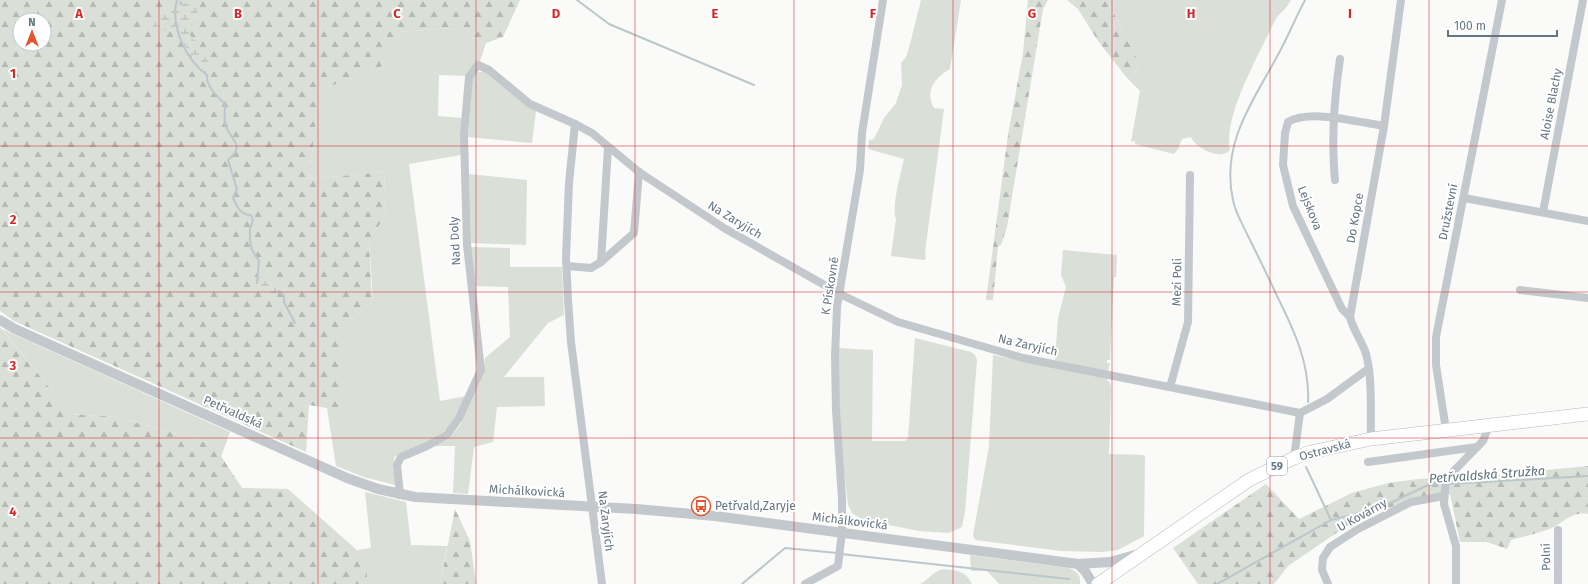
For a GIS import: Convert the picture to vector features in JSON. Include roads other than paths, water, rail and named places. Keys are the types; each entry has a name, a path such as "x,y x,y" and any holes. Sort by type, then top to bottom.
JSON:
{"main road":[{"name":"Ostravská","path":"1098,583 1249,480 1294,458 1331,446 1371,439 1588,414"}],"street":[{"name":"K Pískovně","path":"805,584 838,566 842,532 842,499 838,450 835,365 838,293 843,278 860,170 865,112 883,0"},
{"name":"Do Kopce","path":"1371,439 1368,369 1365,353 1353,328 1350,316 1384,126 1401,0"},
{"name":"Družstevní","path":"1446,430 1436,365 1436,336 1502,0"},
{"name":"Aloise Blachy","path":"1543,212 1583,0"},
{"path":"1335,180 1333,155 1334,119 1340,59"},
{"name":"Nad Doly","path":"400,495 397,465 401,457 427,446 447,435 459,418 481,370 467,245 464,135 469,77 478,65 488,70 530,104 575,124"},
{"name":"Lejskova","path":"1350,316 1342,309 1293,206 1283,165 1285,133 1288,122 1296,117 1312,116 1384,126"},
{"name":"Na Zaryjích","path":"602,584 571,342 567,266 569,183 575,124 592,133 639,172 724,228 838,293 898,322 1023,358 1300,413"},
{"path":"601,262 608,147"},
{"path":"567,266 591,268 601,262 634,233 639,172"},
{"name":"Mezi Poli","path":"1170,386 1188,322 1190,175"},
{"path":"1464,198 1588,221"},
{"path":"1520,290 1588,298"},
{"name":"Petřvaldská","path":"0,320 347,478 378,490 400,495 463,501"},
{"path":"1294,458 1300,413 1327,399 1368,369"},
{"path":"1456,584 1456,546 1444,504 1446,479 1483,441 1489,425"},
{"path":"1368,462 1477,447"},
{"name":"U Kovárny","path":"1328,584 1322,570 1323,558 1330,547 1358,529 1411,502 1444,496"},
{"name":"Michálkovická","path":"463,501 592,507 693,514 842,532 1078,564 1093,564 1118,560 1143,552"},
{"name":"Polní","path":"1558,530 1558,584"},
{"path":"1078,564 1098,583 1100,573 1093,564"}],"waterway":[{"path":"177,0 175,10 176,21 186,52 199,69 207,75 210,88 225,104 225,124 227,130 236,142 237,146 234,155 228,160 237,189 233,198 239,210 247,215 251,215 253,220 250,229 250,241 252,250 259,261 257,283"},
{"path":"577,0 609,24 754,85"},
{"path":"1305,0 1242,122 1231,159 1230,179 1237,214 1267,274 1300,348 1306,374 1308,402"},
{"path":"279,291 284,296 284,302 295,323"},
{"path":"1306,467 1331,520"},
{"name":"Petřvaldská Stružka","path":"1448,484 1588,476"},
{"name":"Petřvaldská Stružka","path":"1217,584 1331,520 1380,508 1428,485 1443,484"},
{"path":"742,584 785,548 837,553"},
{"path":"841,554 1069,579"}],"place":[{"name":"Petřvald,Zaryje","path":"701,506"}]}
